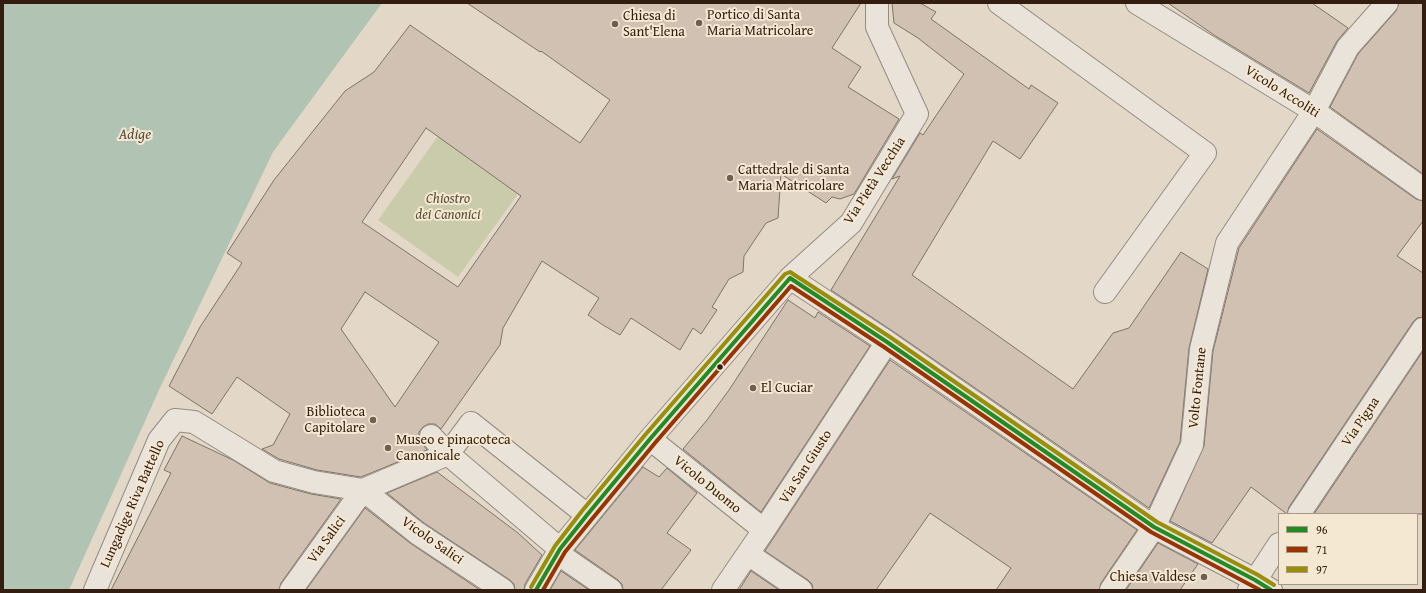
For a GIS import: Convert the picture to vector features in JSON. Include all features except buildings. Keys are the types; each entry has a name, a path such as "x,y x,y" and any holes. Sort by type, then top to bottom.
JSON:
{"street":[{"name":"Via Pietà Vecchia","path":"536,590 558,551 650,439 790,278 851,223 917,114 877,27 877,3"},
{"path":"999,3 1205,153 1105,292"},
{"name":"Vicolo Accoliti","path":"1137,3 1314,111 1423,189"},
{"path":"1314,111 1348,47 1386,3"},
{"name":"Volto Fontane","path":"1112,590 1154,526 1192,445 1201,349 1226,243 1314,111"},
{"path":"790,278 887,342 1154,526 1258,587 1278,546"},
{"name":"Via Pigna","path":"1300,513 1423,329"},
{"name":"Via San Giusto","path":"723,590 887,342"},
{"name":"Lungadige Riva Battello","path":"95,590 159,440 175,420 194,422 274,471 314,482 363,490"},
{"path":"363,490 448,454 471,422 587,515"},
{"path":"431,436 448,454 558,551 611,590"},
{"name":"Vicolo Duomo","path":"650,439 764,530"},
{"name":"Via Salici","path":"291,590 363,490"},
{"name":"Vicolo Salici","path":"363,490 417,533 502,590"},
{"path":"748,554 801,590"}],"green space":[{"name":"Chiostro dei Canonici","path":"438,136 518,194 458,277 378,220"}],"water":[{"name":"Adige","path":"3,3 382,3 273,152 159,390 69,590 3,590"}],"transit line":[{"name":"97","path":"531,587 555,546 582,511 645,435 785,274 790,272 890,337 1157,522 1258,575 1274,585"},
{"name":"96","path":"790,278 887,342 1154,527 1255,580 1271,590"},
{"name":"96","path":"536,590 560,549 587,515 650,439 790,278"},
{"name":"71","path":"543,590 565,552 655,443 791,286 884,347 1151,532 1260,590"}],"place":[{"name":"Portico di Santa Maria Matricolare","path":"699,23"},
{"name":"Chiesa di Sant'Elena","path":"615,24"},
{"name":"Cattedrale di Santa Maria Matricolare","path":"730,178"},
{"name":"El Cuciar","path":"753,388"},
{"name":"Biblioteca Capitolare","path":"373,420"},
{"name":"Museo e pinacoteca Canonicale","path":"388,448"},
{"name":"Chiesa Valdese","path":"1204,577"}]}
